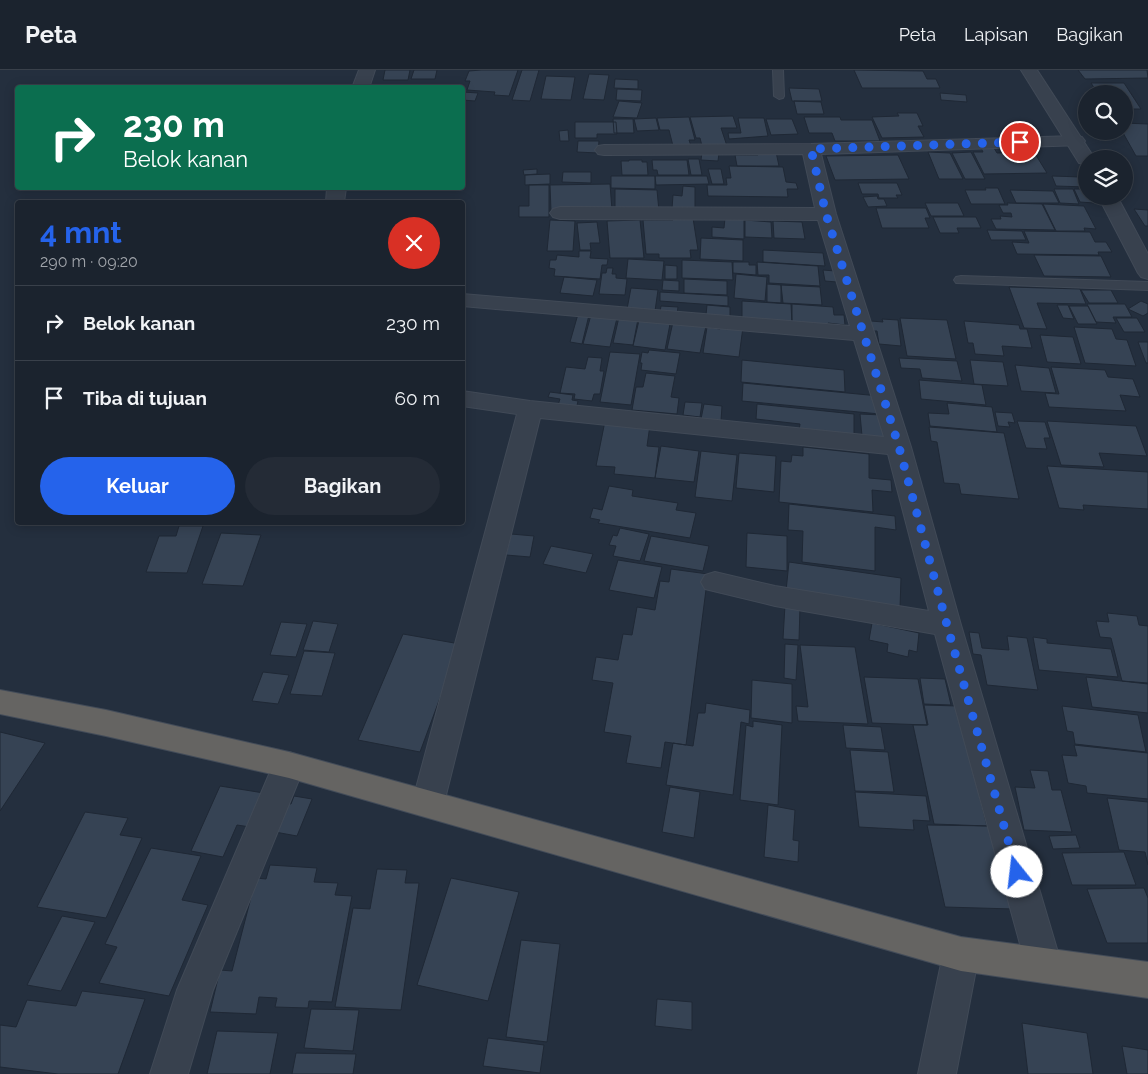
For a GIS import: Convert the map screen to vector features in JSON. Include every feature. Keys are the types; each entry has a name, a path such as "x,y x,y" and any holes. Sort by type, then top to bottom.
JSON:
{"highway":[{"path":"0,702 289,765 961,954 1148,980"}],"street":[{"path":"361,85 367,70"},
{"path":"1028,70 1081,150"},
{"path":"604,150 811,149 1076,141"},
{"path":"811,149 826,214 899,447 947,625 1044,966"},
{"path":"1112,205 1148,273"},
{"path":"560,214 826,214"},
{"path":"465,300 863,334"},
{"path":"465,398 530,409 899,447"},
{"path":"428,803 530,409"},
{"path":"715,582 775,596 947,625"},
{"path":"169,1074 194,990 289,765"},
{"path":"937,1074 961,954"}],"lane":[{"path":"778,70 779,96"},
{"path":"961,280 1148,286"}],"building":[{"path":"385,70 410,70 408,80 383,80"},
{"path":"414,70 437,70 435,79 411,79"},
{"path":"518,70 509,96 494,95 495,92 467,90 470,81 465,81 469,71"},
{"path":"522,70 539,70 530,101 512,100"},
{"path":"854,70 923,71 927,79 936,79 940,88 862,88"},
{"path":"1078,70 1147,70 1148,78 1085,79"},
{"path":"589,74 609,75 604,100 583,99"},
{"path":"546,76 575,77 571,100 541,99"},
{"path":"615,79 638,80 638,89 614,88"},
{"path":"1091,83 1124,83 1125,85 1092,85"},
{"path":"789,88 819,89 822,101 792,101"},
{"path":"617,89 642,90 641,101 616,100"},
{"path":"465,92 478,93 475,101 465,100"},
{"path":"940,93 966,95 967,102 941,100"},
{"path":"1133,97 1141,109 1133,109"},
{"path":"619,101 642,103 637,118 613,117"},
{"path":"794,101 821,102 824,114 797,114"},
{"path":"897,113 917,113 923,126 918,126 924,137 882,138 872,117 899,116"},
{"path":"733,116 737,128 721,128 727,146 702,146 700,138 696,138 690,117"},
{"path":"689,117 695,140 689,140 691,146 673,146 669,130 660,130 657,118"},
{"path":"804,117 840,117 841,120 872,120 880,141 835,141 832,133 809,133"},
{"path":"656,118 659,130 637,131 634,119"},
{"path":"738,118 764,118 768,136 729,139 728,133 741,133"},
{"path":"613,119 633,119 634,133 614,133"},
{"path":"766,119 792,119 798,134 771,135"},
{"path":"575,122 616,122 617,134 597,134 597,138 575,138"},
{"path":"1133,123 1148,124 1148,156 1136,156 1127,140 1133,140"},
{"path":"568,130 569,141 560,141 559,131"},
{"path":"578,141 599,141 598,153 577,152"},
{"path":"981,148 994,148 997,153 1034,152 1047,173 984,174 973,152 983,152"},
{"path":"702,152 719,153 718,161 701,160"},
{"path":"758,152 776,152 779,166 737,166 735,155 758,155"},
{"path":"928,152 950,153 963,179 939,179"},
{"path":"971,152 985,179 965,179 952,153"},
{"path":"898,155 909,179 835,180 826,156"},
{"path":"688,159 699,159 702,175 691,175"},
{"path":"652,160 687,160 689,175 658,175 657,170 653,170"},
{"path":"621,161 647,162 648,175 622,175"},
{"path":"729,166 783,167 786,182 796,183 798,189 787,189 788,197 708,196 707,185 727,185 726,178 731,178"},
{"path":"537,169 537,174 524,175 523,170"},
{"path":"708,169 721,169 724,184 712,184"},
{"path":"563,172 591,172 591,183 562,182"},
{"path":"550,174 550,184 525,185 525,175"},
{"path":"611,176 655,176 655,189 611,188"},
{"path":"655,176 707,176 709,184 656,185"},
{"path":"1052,176 1078,177 1078,187 1056,186"},
{"path":"858,183 897,183 902,195 896,195 898,198 879,198 878,194 862,194"},
{"path":"610,184 612,210 551,211 550,185"},
{"path":"529,185 549,185 549,217 519,217 519,206 529,206"},
{"path":"683,186 695,187 695,210 672,209 673,195 682,196"},
{"path":"985,188 998,188 1005,204 971,204 965,190 986,190"},
{"path":"615,189 657,190 659,211 615,210"},
{"path":"1054,189 1073,189 1078,204 1060,203"},
{"path":"1074,189 1078,189 1078,198"},
{"path":"1010,190 1053,191 1059,203 1016,203"},
{"path":"877,196 878,199 884,199 887,206 868,207 863,197"},
{"path":"925,203 958,203 964,216 931,216"},
{"path":"1007,203 1042,204 1055,230 996,229 991,219 1001,219 1000,216 1012,217 1011,213 1003,213 999,205 1008,205"},
{"path":"1043,204 1084,206 1096,229 1084,228 1085,231 1056,231"},
{"path":"876,208 926,208 930,218 925,218 929,228 882,228"},
{"path":"1134,209 1148,210 1148,226 1145,226"},
{"path":"933,217 976,217 981,228 957,228 959,233 940,233"},
{"path":"672,218 693,218 698,250 690,250 691,258 659,258 659,254 646,254 643,220 673,220"},
{"path":"725,218 744,219 744,239 712,237 712,227 724,228"},
{"path":"550,220 575,221 573,251 547,251"},
{"path":"640,220 644,258 610,258 607,221"},
{"path":"745,220 771,222 772,238 745,237"},
{"path":"773,221 802,222 805,239 774,238"},
{"path":"597,222 600,243 590,243 591,250 580,250 577,223"},
{"path":"987,230 1022,231 1026,240 991,240"},
{"path":"1024,231 1090,232 1095,242 1106,242 1112,252 1098,252 1099,255 1017,254 1012,242 1029,243"},
{"path":"701,238 743,240 743,261 700,259"},
{"path":"763,250 823,253 825,266 763,262"},
{"path":"579,251 591,251 590,258 608,259 607,265 602,265 600,279 554,276 555,269 549,268 550,260 556,260 557,255 579,257"},
{"path":"1034,255 1101,256 1111,277 1044,276"},
{"path":"628,259 664,261 662,280 626,278"},
{"path":"682,260 732,262 733,280 682,278"},
{"path":"733,262 749,262 749,265 756,265 756,275 733,273"},
{"path":"757,262 818,266 820,286 769,283 769,275 758,275"},
{"path":"665,265 677,266 677,279 665,279"},
{"path":"607,268 613,268 612,274 616,274 616,278 627,279 625,295 599,294 602,273 606,273"},
{"path":"823,270 835,271 837,282 825,281"},
{"path":"736,274 767,277 765,301 734,298"},
{"path":"564,277 597,280 593,296 560,293"},
{"path":"684,279 727,281 727,295 684,293"},
{"path":"663,280 679,281 679,291 662,290"},
{"path":"767,284 781,285 781,303 767,302"},
{"path":"781,285 820,287 822,305 783,303"},
{"path":"1009,287 1080,289 1086,304 1037,303 1047,329 1024,328"},
{"path":"631,288 658,290 655,311 627,309"},
{"path":"1081,290 1111,290 1118,303 1089,303"},
{"path":"660,292 728,296 728,306 660,301"},
{"path":"742,301 791,304 792,324 742,321"},
{"path":"1141,301 1148,304 1148,313 1143,316 1128,309"},
{"path":"792,304 833,307 834,315 844,315 845,325 828,323 828,328 792,325"},
{"path":"1087,304 1125,304 1132,317 1113,317 1116,323 1096,322"},
{"path":"707,305 730,307 730,317 706,315"},
{"path":"1057,305 1068,305 1074,319 1063,318"},
{"path":"661,306 678,307 677,314 660,312"},
{"path":"1069,306 1088,306 1097,324 1078,324"},
{"path":"578,314 589,315 582,344 570,342"},
{"path":"591,315 617,318 610,347 583,344"},
{"path":"640,316 670,324 665,350 633,346"},
{"path":"619,317 638,319 633,345 613,343"},
{"path":"900,318 947,320 956,359 907,356"},
{"path":"1116,318 1137,318 1145,332 1124,332"},
{"path":"882,319 898,320 901,346 879,344 877,331 872,331 871,321 883,322"},
{"path":"964,321 1019,325 1020,329 1027,329 1032,348 1002,346 1004,356 975,354 973,343 968,343"},
{"path":"673,322 706,326 700,353 667,349"},
{"path":"721,324 743,327 739,357 703,353 707,327 720,329"},
{"path":"1074,327 1112,329 1116,339 1127,340 1136,366 1085,363"},
{"path":"1040,335 1073,337 1081,364 1047,362"},
{"path":"1138,342 1148,342 1148,363 1146,363"},
{"path":"649,350 680,353 676,374 641,370 642,352 648,353"},
{"path":"610,352 640,354 631,405 600,402"},
{"path":"588,357 602,358 600,371 604,371 600,394 594,394 592,401 574,399 575,394 560,393 566,367 585,369"},
{"path":"899,358 957,361 962,381 922,378 920,369 901,368"},
{"path":"742,360 844,370 845,392 741,382"},
{"path":"970,360 1003,362 1008,386 974,384"},
{"path":"1015,365 1049,368 1056,393 1021,391"},
{"path":"1051,367 1105,370 1108,377 1133,379 1140,397 1120,395 1126,411 1049,407 1045,393 1059,394"},
{"path":"646,373 675,376 671,397 679,398 677,414 632,410 636,387 643,387"},
{"path":"919,380 982,385 986,405 921,399"},
{"path":"743,383 879,396 880,414 742,401"},
{"path":"550,392 573,395 572,400 578,401 576,410 557,408 560,399 548,397"},
{"path":"685,402 702,403 700,417 683,415"},
{"path":"947,403 992,407 997,432 930,426 928,413 949,414"},
{"path":"704,404 722,406 721,421 701,419"},
{"path":"757,404 854,414 854,437 799,431 800,424 756,419"},
{"path":"995,412 1012,413 1015,423 1008,422 1010,427 998,426"},
{"path":"860,414 882,415 884,438 862,436"},
{"path":"605,421 650,425 647,446 659,447 655,478 614,474 615,467 596,466"},
{"path":"1017,421 1045,422 1050,438 1044,438 1047,449 1026,448"},
{"path":"1047,421 1136,426 1147,456 1099,453 1104,467 1061,465"},
{"path":"929,427 1004,433 1019,499 961,494 959,484 944,483 937,442 931,441"},
{"path":"661,446 699,451 694,482 655,478"},
{"path":"803,447 869,454 869,478 891,480 892,492 872,490 873,512 779,502 781,461 791,462 792,455 803,456"},
{"path":"701,451 737,455 732,501 695,497"},
{"path":"739,453 776,456 774,492 736,488"},
{"path":"1047,466 1148,472 1148,509 1083,505 1084,510 1059,508"},
{"path":"609,486 633,490 632,496 678,503 676,510 696,513 690,538 598,523 600,520 590,518 593,508 602,510"},
{"path":"789,504 895,516 896,530 875,527 875,571 802,562 803,531 788,530"},
{"path":"179,526 203,526 187,573 146,572 159,536 176,536"},
{"path":"620,528 649,534 640,561 613,556 616,546 609,545 613,535 617,536"},
{"path":"221,533 261,535 243,586 202,584"},
{"path":"747,533 787,536 787,571 746,567"},
{"path":"511,534 534,536 530,557 506,555"},
{"path":"651,536 709,546 703,571 644,561"},
{"path":"551,546 593,554 586,573 543,564"},
{"path":"618,560 662,567 654,598 609,590"},
{"path":"789,562 901,578 900,608 786,591"},
{"path":"671,569 708,574 686,745 665,742 661,768 626,763 631,736 604,732 613,683 592,680 596,657 618,660 623,634 632,635 637,607 655,610 660,581 669,582"},
{"path":"785,605 800,607 799,640 783,639"},
{"path":"1107,613 1137,616 1139,625 1148,626 1148,683 1122,681 1111,638 1100,637 1096,621 1109,622"},
{"path":"313,621 338,624 329,652 303,650"},
{"path":"281,622 307,624 296,657 270,655"},
{"path":"872,623 919,633 917,652 909,650 908,657 887,652 888,644 869,640"},
{"path":"969,632 979,633 982,648 1009,650 1007,636 1027,638 1038,690 987,685 981,655 973,654"},
{"path":"403,634 460,644 420,752 358,740"},
{"path":"1033,637 1047,639 1047,643 1111,649 1118,677 1039,670"},
{"path":"785,644 798,645 796,680 784,678"},
{"path":"800,645 855,647 868,724 798,721 796,706 808,707"},
{"path":"304,651 335,653 322,696 290,694"},
{"path":"263,672 289,675 278,704 252,701"},
{"path":"864,677 918,679 927,725 872,723"},
{"path":"1086,677 1148,684 1148,713 1092,707"},
{"path":"920,678 945,679 951,705 924,704"},
{"path":"752,680 792,684 792,723 751,718"},
{"path":"706,703 750,710 749,724 741,722 733,795 666,785 673,743 693,746 698,713 705,713"},
{"path":"924,705 957,706 987,826 934,824 913,725 928,725"},
{"path":"1062,706 1138,715 1146,752 1075,744 1073,732 1067,731"},
{"path":"753,721 782,725 778,805 740,800 746,725 753,727"},
{"path":"843,725 881,727 885,750 846,748"},
{"path":"0,732 45,743 0,811"},
{"path":"1074,745 1148,753 1148,799 1087,793 1086,786 1068,783 1062,755 1077,756"},
{"path":"850,750 888,752 894,792 855,791"},
{"path":"1030,770 1048,771 1052,790 1061,790 1072,832 1024,830 1015,787 1035,788"},
{"path":"220,786 264,793 250,827 237,825 223,857 191,851"},
{"path":"670,787 700,792 694,838 662,832"},
{"path":"855,792 926,796 930,821 913,820 914,830 859,827"},
{"path":"294,796 312,799 297,836 275,832 281,802 291,804"},
{"path":"1107,798 1148,802 1148,865 1145,852 1119,850"},
{"path":"768,805 795,810 793,840 799,841 798,862 764,857"},
{"path":"85,812 128,818 120,835 142,838 106,918 37,907"},
{"path":"927,825 992,826 1013,909 945,907"},
{"path":"1076,835 1080,848 1053,849 1049,836"},
{"path":"151,848 201,856 182,900 208,905 169,996 99,983 117,947 105,944"},
{"path":"1124,852 1136,885 1072,885 1062,853"},
{"path":"270,865 317,868 314,882 338,883 335,895 352,896 332,1002 309,1001 308,1008 275,1007 277,998 259,997 256,1014 210,1012 220,970 232,971 256,878 266,879"},
{"path":"377,869 407,870 405,883 419,883 401,1010 335,1007 353,908 370,909"},
{"path":"451,878 519,892 488,1001 417,985"},
{"path":"1144,888 1148,898 1148,943 1107,943 1087,889"},
{"path":"62,916 95,922 61,991 27,985"},
{"path":"521,940 560,944 547,1042 506,1037"},
{"path":"82,991 145,999 118,1074 58,1074 0,1067 0,1025 16,1027 27,1000 76,1006"},
{"path":"657,999 692,1002 692,1030 655,1026"},
{"path":"311,1009 359,1010 353,1051 304,1048"},
{"path":"1022,1023 1087,1033 1093,1074 1028,1074"},
{"path":"217,1031 278,1033 270,1074 207,1074"},
{"path":"488,1038 544,1045 540,1073 483,1066"},
{"path":"1122,1046 1148,1050 1148,1074 1127,1074"},
{"path":"296,1053 356,1054 353,1074 292,1074"}],"route":[{"path":"1017,872 899,447 826,214 811,149 1020,142"}]}
